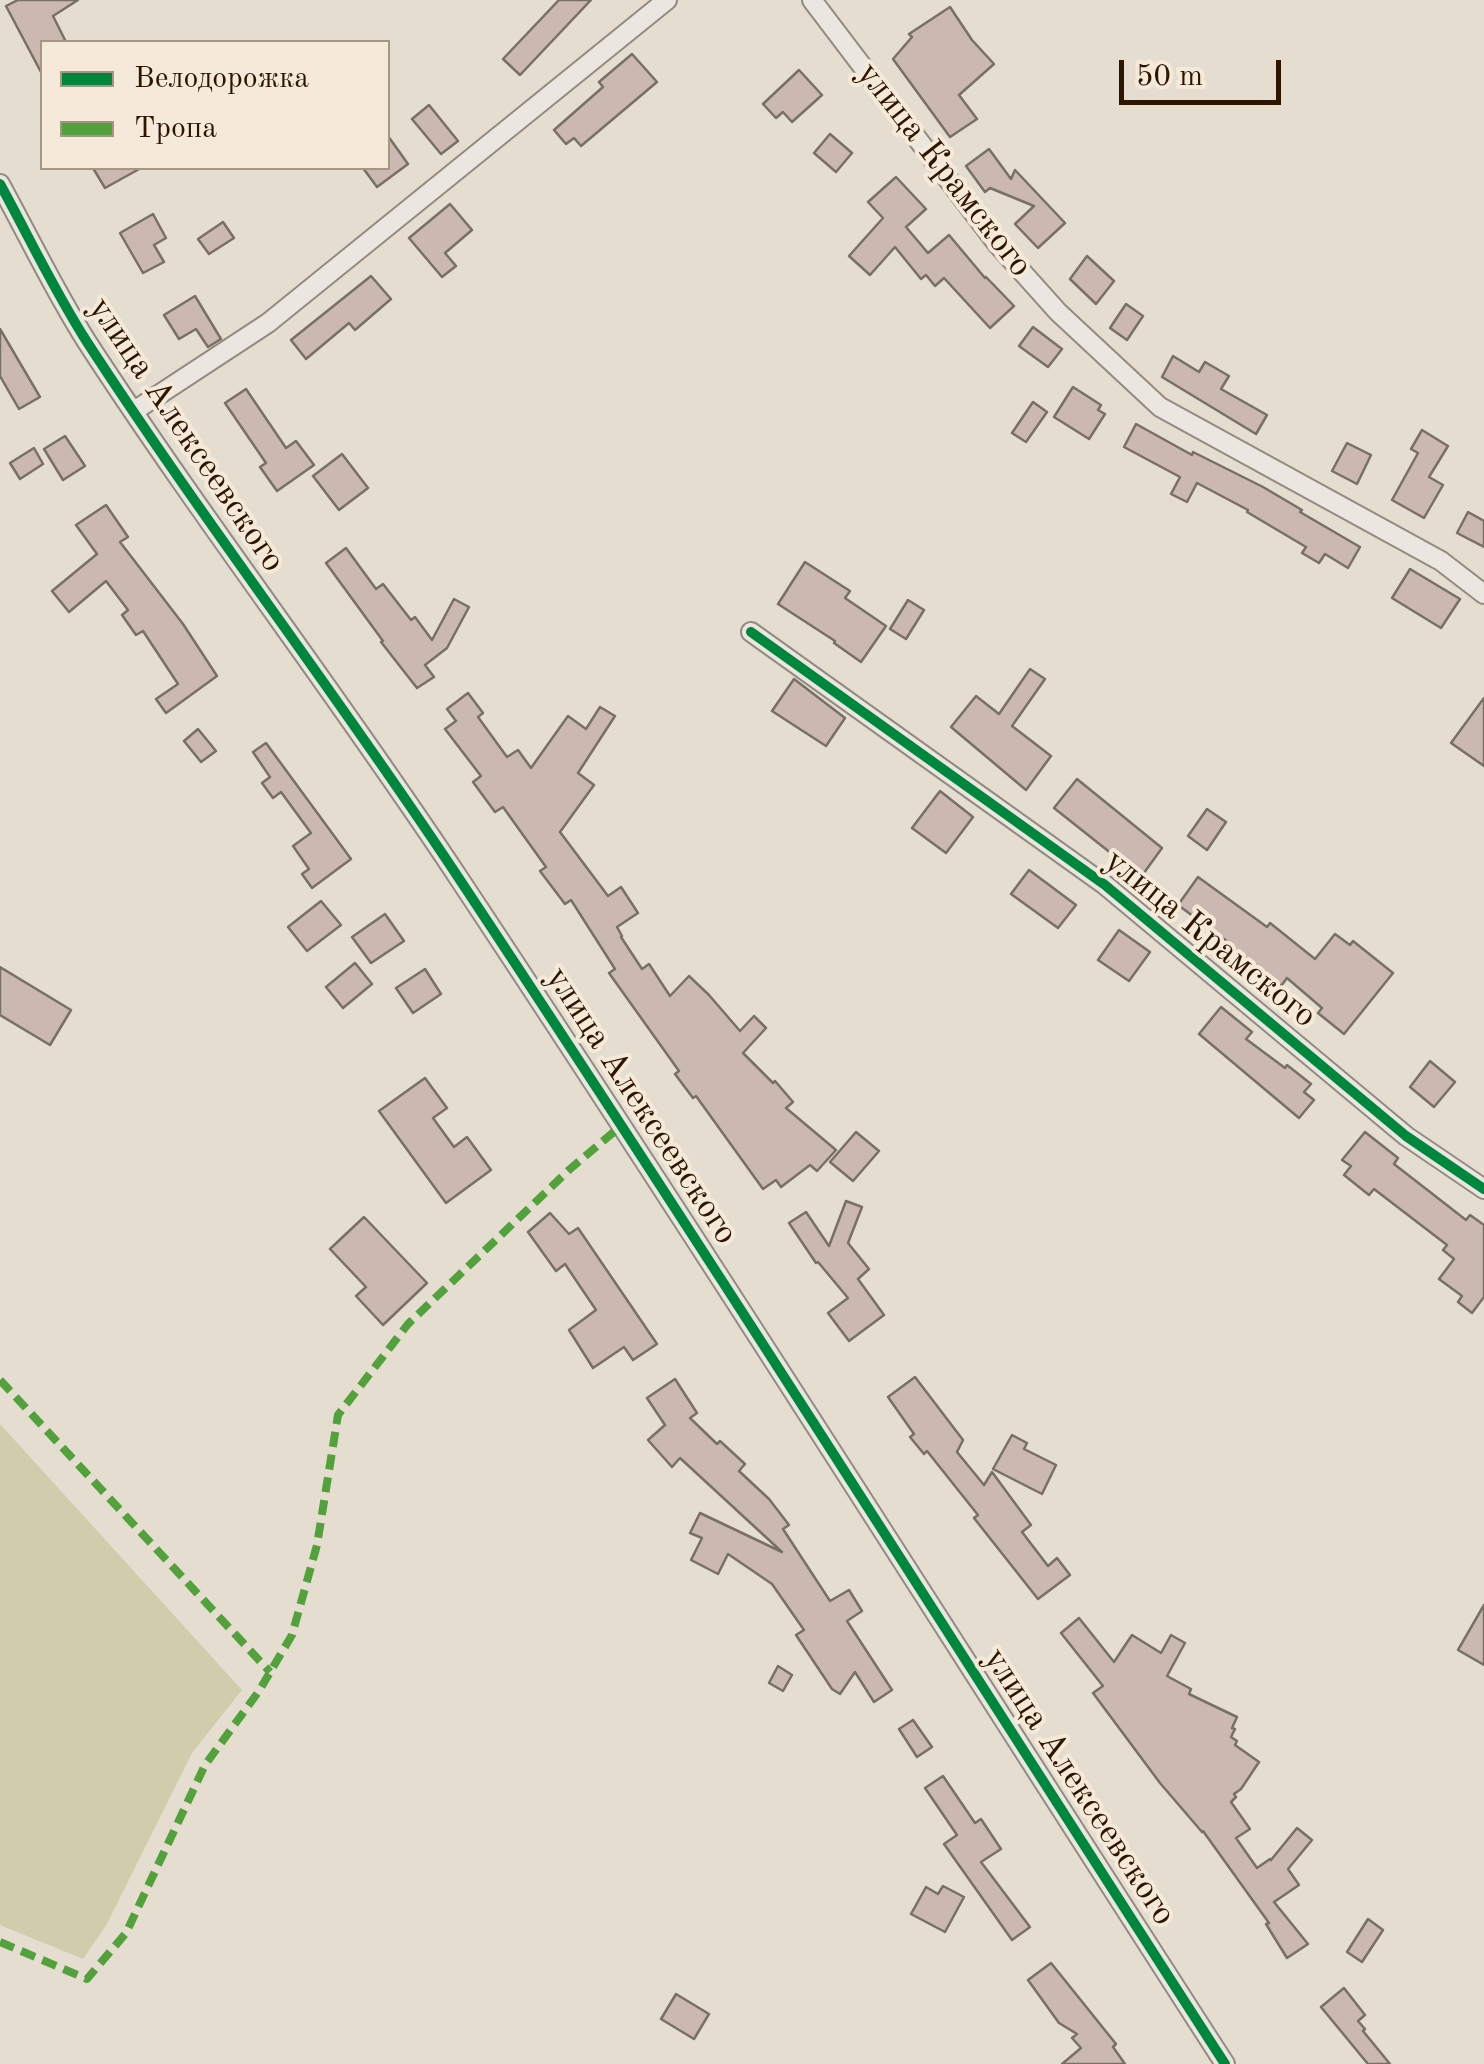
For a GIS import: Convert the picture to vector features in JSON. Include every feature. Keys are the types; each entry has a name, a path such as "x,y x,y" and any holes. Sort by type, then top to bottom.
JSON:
{"street":[{"path":"134,411 268,323 667,0"},
{"name":"улица Крамского","path":"812,0 998,245 1058,312 1160,407 1441,561 1484,594"},
{"name":"улица Алексеевского","path":"0,184 84,337 223,543 434,841 611,1108 1225,2064"},
{"name":"улица Крамского","path":"751,632 1105,885 1406,1136 1484,1189"}],"shaded area":[{"path":"0,1424 242,1690 192,1753 107,1924 83,1959 0,1925"}],"building":[{"path":"18,0 78,0 53,16 65,40 40,40 40,70 6,6"},
{"path":"559,0 591,0 520,75 503,59"},
{"path":"950,7 994,64 959,95 977,119 950,137 893,59 912,37 909,34"},
{"path":"632,54 657,82 581,146 574,138 566,144 554,130 603,87 599,82"},
{"path":"799,70 822,95 792,122 783,112 776,118 763,104"},
{"path":"429,105 458,141 441,154 412,119"},
{"path":"830,134 852,153 836,172 814,153"},
{"path":"390,139 408,164 377,187 364,170 390,170"},
{"path":"989,149 1011,179 1015,170 1065,223 1038,248 1015,224 1034,206 990,188 985,192 966,166"},
{"path":"94,170 137,170 105,188"},
{"path":"896,177 926,209 906,227 928,253 949,235 1014,306 990,328 944,278 935,286 926,275 921,279 895,247 870,275 849,256 883,218 868,202"},
{"path":"450,204 472,230 445,253 456,266 442,277 409,238"},
{"path":"153,214 166,238 154,245 164,262 143,273 120,233"},
{"path":"223,222 234,238 209,254 198,239"},
{"path":"1087,256 1114,281 1096,304 1070,279"},
{"path":"371,276 391,299 355,330 349,323 306,359 291,340"},
{"path":"195,296 221,339 208,347 196,329 179,339 164,315"},
{"path":"1126,304 1143,316 1127,340 1110,328"},
{"path":"1033,327 1062,349 1048,367 1019,346"},
{"path":"0,329 40,397 19,409 0,376"},
{"path":"1173,356 1199,372 1205,362 1229,376 1221,389 1267,415 1256,434 1162,377"},
{"path":"1073,387 1101,405 1098,410 1105,414 1089,439 1054,417"},
{"path":"246,389 286,448 296,441 314,465 277,491 260,467 266,463 225,403"},
{"path":"1033,402 1047,412 1026,442 1012,433"},
{"path":"1136,424 1263,487 1360,547 1348,568 1325,554 1319,563 1302,553 1306,547 1197,483 1187,502 1171,494 1180,477 1124,447"},
{"path":"1422,430 1448,446 1429,477 1443,485 1424,518 1392,500 1418,453 1411,449"},
{"path":"65,436 85,466 63,480 44,449"},
{"path":"1347,443 1371,455 1357,484 1332,471"},
{"path":"34,448 43,464 20,479 10,463"},
{"path":"342,454 368,488 339,510 313,476"},
{"path":"106,505 128,537 120,542 217,676 166,713 156,699 178,684 143,631 136,635 122,615 128,610 106,581 69,612 52,591 97,554 76,525"},
{"path":"1468,512 1484,521 1484,547 1457,533"},
{"path":"346,548 376,589 383,584 432,640 454,599 469,607 447,648 425,665 434,677 417,688 326,563"},
{"path":"805,562 850,591 845,598 886,626 861,662 778,604"},
{"path":"1410,569 1460,599 1441,628 1392,598"},
{"path":"908,600 924,610 906,639 890,629"},
{"path":"1030,669 1045,679 1012,726 1051,756 1026,790 951,727 976,696 999,714"},
{"path":"794,679 845,718 826,746 772,711"},
{"path":"468,693 483,713 478,717 507,757 518,750 531,768 568,716 586,729 600,707 615,716 578,773 594,785 560,832 608,896 621,887 638,913 617,927 621,937 642,969 649,964 670,996 689,976 740,1031 754,1016 766,1028 743,1053 793,1102 786,1108 836,1150 817,1171 810,1165 781,1187 776,1180 763,1189 696,1096 693,1098 675,1074 679,1071 609,973 615,969 571,900 565,904 540,871 546,867 503,807 495,812 473,782 481,776 445,729 456,721 447,709"},
{"path":"1484,698 1484,766 1451,743"},
{"path":"198,729 216,751 201,762 184,741"},
{"path":"266,743 351,859 312,888 302,874 309,869 293,846 311,833 281,792 273,798 262,783 270,777 253,752"},
{"path":"1077,779 1162,848 1141,877 1054,808"},
{"path":"940,791 973,817 946,853 912,828"},
{"path":"1207,809 1226,822 1207,850 1188,836"},
{"path":"1029,870 1076,905 1058,928 1011,894"},
{"path":"1198,877 1267,927 1270,923 1315,959 1335,934 1350,945 1353,941 1393,973 1344,1034 1318,1013 1322,1008 1287,978 1281,986 1178,905"},
{"path":"321,901 341,925 307,951 288,927"},
{"path":"385,914 404,941 371,963 352,937"},
{"path":"1119,930 1150,952 1129,981 1098,960"},
{"path":"355,963 372,984 343,1008 326,987"},
{"path":"0,967 71,1010 50,1045 0,1015"},
{"path":"425,969 441,994 413,1013 396,988"},
{"path":"1221,1007 1252,1032 1246,1039 1311,1084 1304,1092 1314,1100 1299,1118 1199,1034"},
{"path":"1430,1061 1455,1082 1434,1107 1410,1087"},
{"path":"425,1078 447,1108 433,1118 454,1147 467,1137 491,1170 446,1203 379,1111"},
{"path":"856,1132 879,1151 853,1181 830,1162"},
{"path":"1365,1132 1398,1158 1394,1164 1466,1220 1470,1215 1484,1225 1484,1297 1472,1313 1458,1302 1462,1296 1439,1279 1454,1259 1443,1250 1447,1245 1374,1189 1369,1195 1344,1175 1351,1166 1342,1160"},
{"path":"846,1201 862,1207 848,1243 869,1269 858,1279 884,1315 849,1341 828,1313 848,1298 816,1263 789,1223 806,1212 829,1246"},
{"path":"550,1213 569,1234 578,1228 657,1344 633,1360 624,1347 593,1368 569,1330 596,1310 565,1264 556,1271 528,1232"},
{"path":"364,1217 427,1283 383,1325 356,1296 366,1287 330,1249"},
{"path":"915,1377 963,1440 957,1452 984,1485 992,1472 1031,1525 1022,1532 1048,1566 1057,1558 1070,1575 1038,1599 974,1518 978,1515 927,1451 924,1454 910,1437 914,1434 888,1397"},
{"path":"675,1379 697,1413 690,1418 745,1464 739,1471 789,1525 783,1529 830,1601 849,1590 862,1611 847,1621 892,1690 874,1702 855,1672 840,1694 832,1689 796,1635 804,1630 772,1584 728,1554 718,1574 691,1560 702,1538 690,1533 700,1513 782,1552 680,1458 672,1467 648,1440 665,1425 647,1398"},
{"path":"1012,1435 1027,1443 1024,1449 1056,1465 1042,1494 993,1469"},
{"path":"1484,1605 1484,1665 1458,1650"},
{"path":"1079,1618 1114,1662 1132,1635 1161,1653 1171,1635 1185,1643 1167,1676 1191,1689 1189,1694 1237,1717 1231,1737 1237,1741 1235,1745 1259,1762 1231,1802 1250,1829 1236,1838 1257,1868 1271,1860 1297,1828 1312,1840 1288,1869 1299,1885 1274,1902 1308,1944 1287,1958 1266,1924 1269,1923 1203,1831 1160,1783 1093,1693 1103,1686 1061,1633"},
{"path":"778,1666 792,1675 783,1691 769,1683"},
{"path":"913,1720 932,1747 917,1757 899,1729"},
{"path":"943,1776 975,1823 981,1819 1001,1849 981,1862 1030,1927 1012,1940 944,1844 957,1835 925,1788"},
{"path":"943,1886 964,1897 945,1932 911,1914 926,1887 938,1894"},
{"path":"1368,1919 1383,1930 1362,1962 1347,1952"},
{"path":"1051,1963 1116,2044 1113,2047 1125,2064 1062,2064 1081,2048 1072,2038 1077,2034 1059,2023 1028,1980"},
{"path":"1344,1988 1365,2015 1358,2021 1363,2031 1390,2064 1368,2064 1321,2007"},
{"path":"676,1994 709,2014 694,2039 661,2019"}],"marked path":[{"path":"0,1942 87,1979 126,1933 205,1765 259,1691 292,1635 317,1545 338,1415 408,1324 570,1169 622,1125"},
{"path":"0,1380 270,1672"}],"cycle path":[{"path":"0,184 87,342 460,880 1225,2064"},
{"path":"751,632 1105,885 1406,1136 1484,1189"}]}
